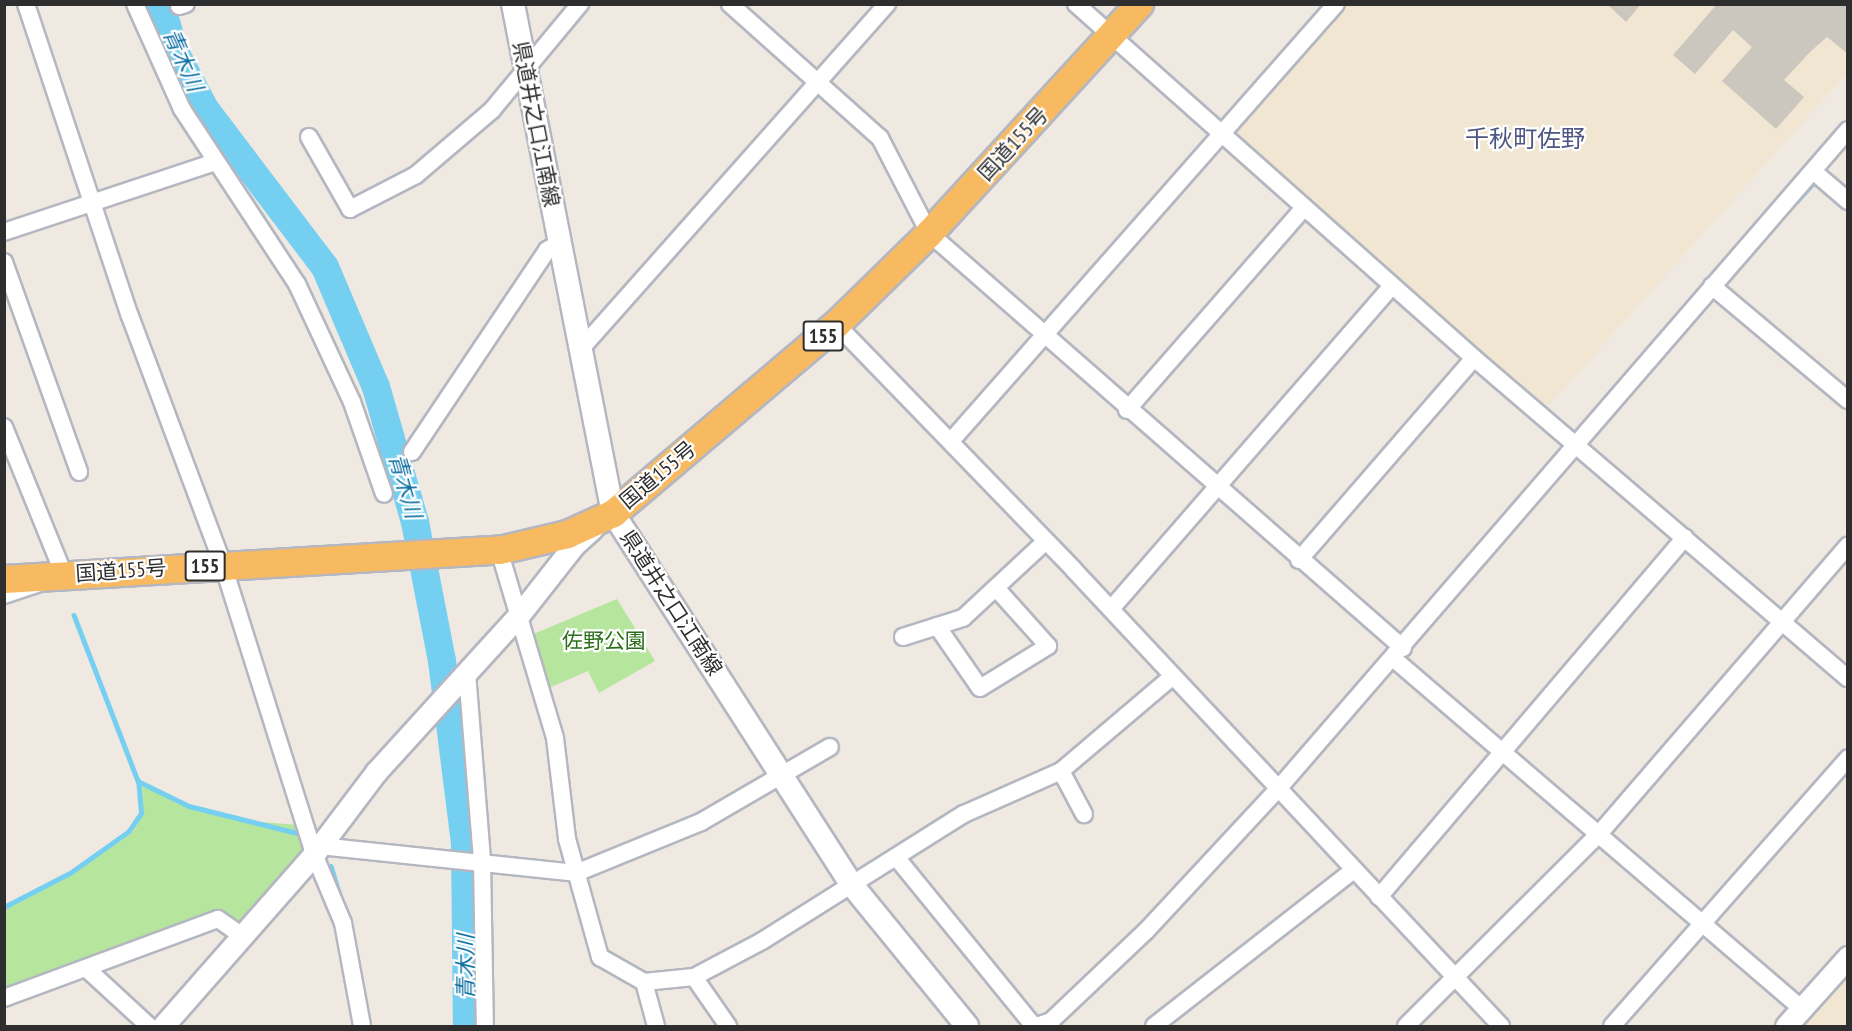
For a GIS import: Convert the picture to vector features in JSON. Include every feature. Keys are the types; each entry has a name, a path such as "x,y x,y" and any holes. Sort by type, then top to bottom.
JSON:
{"highway":[{"name":"国道155号","path":"4,579 223,564 499,550 567,534 613,513 836,324 929,233 1112,37 1139,4"}],"main road":[{"name":"県道井之口江南線","path":"513,4 579,351 613,513 784,775 852,885 967,1026"}],"street":[{"path":"26,4 92,202 223,564 343,923 362,1026"},
{"path":"135,4 156,60 216,162 261,224 297,285 352,402 384,494"},
{"path":"309,137 350,209 416,175 526,74 580,4"},
{"path":"730,4 880,138 929,233 1299,560 1503,751 1802,1009"},
{"path":"579,351 886,4"},
{"path":"1076,4 1303,209 1848,678"},
{"path":"951,441 1041,334 1223,135 1336,4"},
{"path":"896,857 1044,1025 1146,931 1278,789 1848,130"},
{"path":"4,232 216,162"},
{"path":"1813,171 1848,201"},
{"path":"1127,410 1303,209"},
{"path":"412,452 547,250 558,244"},
{"path":"4,262 79,472"},
{"path":"1111,609 1392,286"},
{"path":"1712,286 1848,400"},
{"path":"836,324 1111,609 1501,1026"},
{"path":"1299,560 1474,358"},
{"path":"4,427 64,575 4,595"},
{"path":"163,1026 317,850 428,715 519,615 574,545 613,513"},
{"path":"1379,897 1685,537"},
{"path":"903,637 963,618 1046,541"},
{"path":"1406,1026 1452,975 1599,834 1848,546"},
{"path":"499,550 555,738 567,839 600,957 644,982 694,977 852,885 964,814 1061,771 1173,676"},
{"path":"937,626 980,688 1048,646 996,588"},
{"path":"464,676 482,861 485,1026"},
{"path":"317,850 482,861 576,873 701,822 830,747"},
{"path":"1612,1026 1702,921 1848,758"},
{"path":"1061,771 1084,814"},
{"path":"1154,1026 1354,870"},
{"path":"4,998 218,919 242,936"},
{"path":"1786,1026 1848,957"},
{"path":"87,969 148,1026"},
{"path":"694,977 728,1026"},
{"path":"644,982 656,1026"}],"shaded area":[{"path":"1343,5 1847,5 1847,73 1550,404 1536,405 1229,132"},
{"path":"1847,973 1847,1026 1803,1026"}],"green space":[{"name":"佐野公園","path":"617,599 655,661 599,693 588,671 544,690 531,635"},
{"path":"142,782 189,806 248,821 299,825 320,846 242,936 218,919 5,996 5,910 71,875 132,833 143,815"}],"building":[{"path":"1607,4 1641,4 1626,22"},
{"path":"1717,4 1848,4 1848,54 1827,37 1810,52 1784,80 1804,97 1776,129 1722,81 1752,47 1733,30 1695,74 1673,55"}],"waterway":[{"name":"青木川","path":"161,4 174,50 205,109 325,267 376,387 415,522 442,661 465,844 467,1026"},
{"path":"1797,201 1814,182"},
{"path":"74,615 138,781 189,806 297,833"},
{"path":"4,907 70,873 129,831 141,813 138,781"},
{"path":"331,866 341,898"}],"district":[{"name":"千秋町佐野","path":"1525,139"}]}
